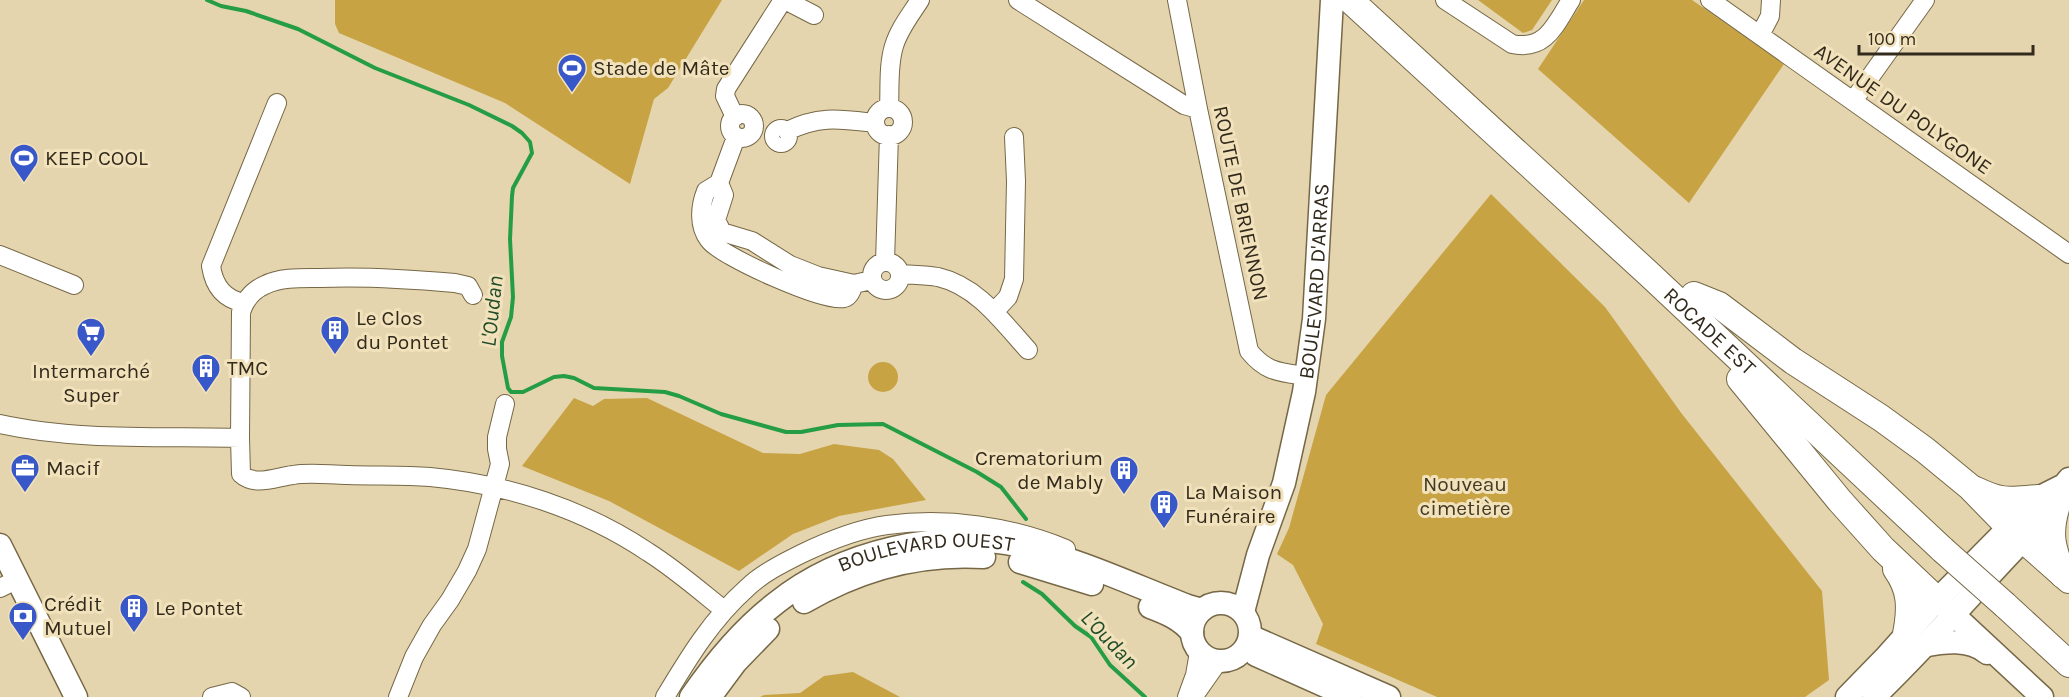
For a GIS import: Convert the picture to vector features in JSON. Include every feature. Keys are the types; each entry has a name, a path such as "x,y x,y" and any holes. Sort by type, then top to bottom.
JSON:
{"highway":[{"name":"ROCADE EST","path":"1373,0 1694,295 1950,544"},
{"name":"ROCADE EST","path":"1338,2 1650,275 2010,598 2069,642"},
{"path":"1650,275 1658,293 1738,376 1901,575 1909,592 1914,640"},
{"path":"1694,295 1719,305 1793,362 1890,424 1970,487 2015,533 2066,577"},
{"path":"1970,487 2000,500 2019,501 2057,492 2050,532 2052,547 2066,577"},
{"path":"1882,549 1945,607"},
{"name":"ROCADE EST","path":"2010,598 2069,664"}],"main road":[{"name":"BOULEVARD D'ARRAS","path":"1234,608 1258,555 1284,483 1304,393 1314,319 1338,2"},
{"path":"1874,697 1914,640 2057,492"},
{"name":"BOULEVARD OUEST","path":"691,697 733,642 778,601 823,573 876,552 912,544 951,540 972,541 1019,546 1062,557 1173,616 1186,626 1195,642"},
{"path":"0,545 8,584 70,695"},
{"name":"BOULEVARD OUEST","path":"710,697 736,662 781,617 816,595 858,576 895,564 930,557 965,556 1019,562 1140,597 1202,610"},
{"path":"1238,650 1249,624 1234,608 1213,604 1202,610 1195,619 1195,642 1213,660 1238,650 1270,646 1302,657 1389,697"},
{"path":"1945,607 2041,697"},
{"path":"1847,697 1884,659 1914,640 1962,643 1982,648 2041,697"},
{"path":"1238,650 1266,658 1350,697"}],"street":[{"path":"814,15 784,0 726,89 725,96 735,117 748,116 754,123 745,133 719,183 706,191 703,198 702,230 710,242 726,254 806,291 844,298 849,295 854,284 872,280"},
{"path":"745,133 780,133 815,120 836,119 897,133 903,123 899,112 889,108 894,46 920,0"},
{"path":"1018,0 1184,105 1198,109"},
{"name":"ROUTE DE BRIENNON","path":"1177,0 1249,351 1258,362 1273,371 1305,376"},
{"path":"1445,0 1512,44 1523,46 1535,45 1547,37 1571,0"},
{"name":"AVENUE DU POLYGONE","path":"1710,0 2069,254"},
{"path":"1760,35 1770,16 1771,0"},
{"path":"1853,101 1925,0"},
{"path":"244,303 232,300 219,289 211,266 277,103"},
{"path":"882,129 885,262"},
{"path":"994,312 1008,297 1014,279 1016,181 1014,136"},
{"path":"0,255 74,285"},
{"path":"880,262 895,265 900,274 897,284 889,290 879,288 872,280 873,270 880,262"},
{"path":"900,274 937,277 971,291 994,312 1028,350"},
{"path":"473,295 468,286 455,283 371,276 304,278 271,282 250,295 241,312 241,474 255,481 296,474 429,477 493,487 551,504 614,531 671,567 724,610"},
{"path":"398,697 414,657 432,625 450,600 473,557 500,464 497,436 505,404"},
{"path":"0,424 33,431 240,438"},
{"path":"0,438 33,431"},
{"path":"665,697 695,647 724,610 749,585 790,560 826,542 865,529 913,523 960,524 1001,529 1032,536 1069,551 1140,597"},
{"path":"1187,697 1195,675 1195,642"},
{"path":"1193,697 1215,666 1238,650"},
{"path":"212,697 231,692 241,697"}],"green space":[{"name":"Stade de Mâte","path":"335,0 722,0 668,88 654,99 630,184 505,103 339,33 335,24"},
{"path":"1478,0 1552,0 1532,30 1523,33"},
{"path":"1584,0 1692,0 1784,64 1689,203 1538,69"},
{"name":"Nouveau cimetière","path":"1491,194 1605,307 1682,414 1822,591 1829,680 1805,697 1437,697 1316,644 1323,624 1293,565 1277,554 1289,528 1326,395"},
{"path":"883,362 894,366 898,377 894,388 883,392 872,388 868,377 872,366"},
{"path":"574,398 593,406 604,399 647,398 763,453 800,454 834,444 879,450 893,459 926,500 839,516 793,534 739,571 609,501 522,466"},
{"path":"853,672 900,697 760,697 800,693 824,676"}],"waterway":[{"name":"L'Oudan","path":"207,0 298,29 375,68 469,105 512,126 530,142 532,153 513,188 512,196 510,239 513,297 511,317 502,342 502,356 508,388 511,392 523,392 554,377 564,376 574,378 594,388 665,392 721,414 786,432 801,432 838,425 883,424 977,472 1001,487 1026,519"},
{"name":"L'Oudan","path":"1023,582 1042,594 1075,626 1091,637 1110,665 1145,697"}],"place":[{"name":"Stade de Mâte","path":"572,94"},
{"name":"KEEP COOL","path":"24,184"},
{"name":"Le Clos du Pontet","path":"335,356"},
{"name":"Intermarché Super","path":"91,358"},
{"name":"TMC","path":"206,394"},
{"name":"Macif","path":"25,494"},
{"name":"Crematorium de Mably","path":"1124,496"},
{"name":"La Maison Funéraire","path":"1164,530"},
{"name":"Le Pontet","path":"134,634"},
{"name":"Crédit Mutuel","path":"23,642"}]}
